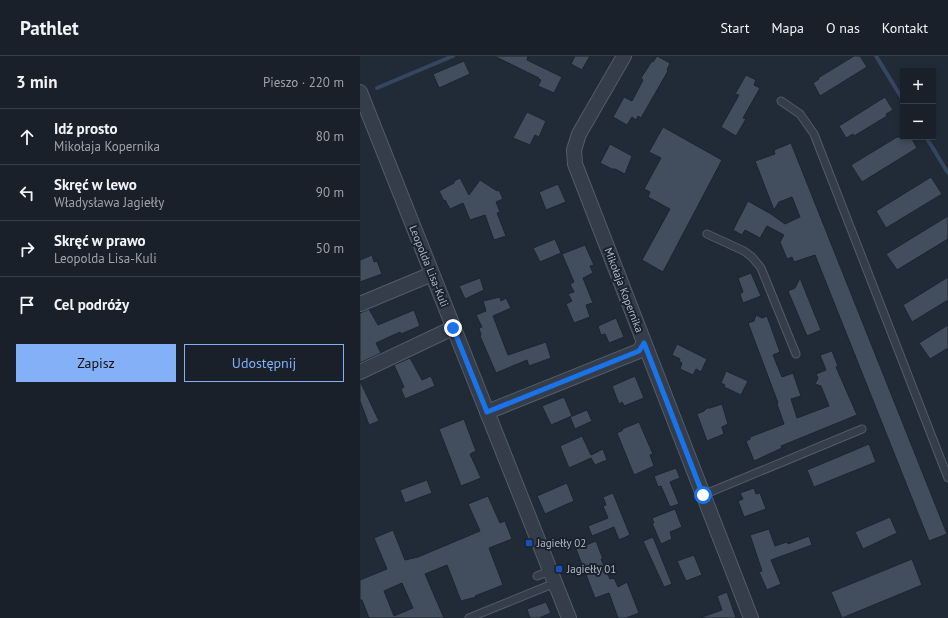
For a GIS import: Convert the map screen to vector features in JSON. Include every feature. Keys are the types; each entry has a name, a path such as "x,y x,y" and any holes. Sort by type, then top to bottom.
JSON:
{"street":[{"name":"Mikołaja Kopernika","path":"624,56 579,134 574,150 575,164 752,618"},
{"name":"Leopolda Lisa-Kuli","path":"360,92 487,412 547,576 569,618"},
{"path":"360,304 432,274"},
{"path":"360,372 453,328"},
{"path":"487,412 639,351 644,343"}],"lane":[{"path":"781,101 800,114 814,134 948,478"},
{"path":"707,234 744,251 752,257 761,268 796,354"},
{"path":"703,495 862,429"},
{"path":"469,618 547,576"}],"building":[{"path":"494,56 528,56 527,60 562,77 554,93 538,86 541,80 538,79 539,78"},
{"path":"575,56 590,56 582,70 571,64"},
{"path":"657,56 670,63 667,70 668,71 641,118 638,116 636,120 632,117 627,125 613,117 624,97 632,101 643,80 641,78"},
{"path":"854,56 860,56 867,67 820,96 813,83 819,79 818,78"},
{"path":"464,61 470,74 439,88 433,74"},
{"path":"746,75 756,80 754,85 760,88 743,118 746,119 736,136 721,127 739,95 735,94"},
{"path":"885,97 893,110 886,114 887,116 854,136 853,134 846,138 839,126"},
{"path":"527,112 546,121 539,137 535,135 530,145 513,138"},
{"path":"663,127 722,160 663,272 642,260 670,209 648,197 650,192 644,189 661,158 649,152"},
{"path":"897,137 900,137 900,140 913,140 917,148 862,182 851,165"},
{"path":"791,143 947,534 929,541 815,255 794,262 792,257 787,259 780,242 784,235 767,226 760,238 745,230 742,235 733,230 748,201 785,224 800,217 792,197 779,202 774,210 755,161 775,154 774,150"},
{"path":"610,144 632,156 625,174 600,163"},
{"path":"931,177 942,194 886,228 876,211"},
{"path":"460,178 469,195 480,180 497,191 499,190 503,199 496,202 500,212 497,213 506,236 494,240 485,215 470,220 463,203 450,209 439,191"},
{"path":"558,184 566,202 546,210 539,192"},
{"path":"948,216 948,239 897,270 886,254"},
{"path":"555,239 561,253 540,262 533,248"},
{"path":"585,245 594,265 590,266 593,273 583,278 593,303 586,305 590,317 574,323 566,304 572,301 568,294 574,292 570,284 574,282 562,254"},
{"path":"372,255 374,262 377,261 382,274 360,282 360,260"},
{"path":"751,273 761,296 743,303 740,294 743,292 738,278"},
{"path":"948,277 948,300 912,322 903,305"},
{"path":"480,278 484,290 465,299 459,286"},
{"path":"800,278 821,330 807,336 788,291 795,288"},
{"path":"500,297 501,301 506,298 511,308 493,316 508,355 546,342 551,358 529,366 527,360 496,373 480,336 479,328 482,327 476,315 486,311 483,301"},
{"path":"369,309 378,325 414,310 420,326 401,334 400,332 376,343 381,353 360,363 360,313"},
{"path":"756,315 762,318 767,316 780,352 773,355 782,377 793,373 801,396 791,399 797,418 829,406 821,386 815,384 818,378 816,374 826,370 820,355 832,351 838,366 836,367 857,415 781,446 782,448 754,461 746,441 750,439 750,437 784,424 777,404 778,403 748,323 754,321"},
{"path":"616,318 624,337 609,343 605,334 601,335 598,326"},
{"path":"948,325 948,348 930,359 919,343"},
{"path":"677,344 707,359 701,372 696,369 693,375 680,369 682,363 679,361 680,359 672,355"},
{"path":"410,358 422,380 431,376 435,386 405,399 401,389 404,387 394,365"},
{"path":"726,371 748,381 741,395 724,387 725,385 721,383"},
{"path":"635,376 644,398 624,406 622,402 619,404 612,386"},
{"path":"360,381 379,421 369,425 360,401"},
{"path":"564,397 572,416 551,425 542,406"},
{"path":"722,404 728,424 722,427 724,434 707,441 697,414 707,408"},
{"path":"587,410 592,421 575,429 570,417"},
{"path":"464,419 476,451 470,454 481,478 461,486 439,429"},
{"path":"639,422 653,454 650,455 654,466 634,475 617,433 623,430 622,429"},
{"path":"582,436 591,455 603,449 607,460 595,465 591,458 569,468 560,446"},
{"path":"869,444 876,462 814,487 807,470"},
{"path":"676,468 680,478 670,482 679,504 670,507 661,486 658,487 654,476"},
{"path":"427,480 432,493 405,503 400,490"},
{"path":"567,483 574,501 545,514 537,496"},
{"path":"754,488 756,494 760,493 766,509 744,517 738,501 743,499 740,493"},
{"path":"613,493 630,535 619,540 614,527 592,536 588,526 608,518 603,506 606,505 603,497"},
{"path":"488,496 500,523 505,521 512,539 489,548 503,585 475,596 476,597 461,601 447,565 425,574 444,618 369,618 362,600 360,600 360,580 387,569 374,538 393,530 405,560 418,557 480,531 468,504","holes":["402,583 413,608 394,616 384,591"]},
{"path":"675,509 682,527 670,532 672,539 661,544 652,523 654,523 652,518"},
{"path":"890,517 897,533 863,549 855,532"},
{"path":"769,529 775,546 787,542 788,544 809,536 812,545 771,560 781,584 767,590 759,572 762,571 750,535"},
{"path":"653,537 672,584 664,587 643,541"},
{"path":"596,541 603,559 601,559 610,579 614,578 618,587 627,582 639,613 626,618 618,618 609,593 595,598 576,549"},
{"path":"694,555 702,575 686,581 677,561"},
{"path":"912,559 922,585 842,618 831,592"},
{"path":"727,592 736,618 702,618 722,610 717,596"},
{"path":"546,602 551,613 539,618 530,618 527,609"}],"waterway":[{"path":"377,88 453,56"},
{"path":"876,56 900,95"},
{"path":"928,140 948,173"}],"place":[{"name":"Jagiełły 02","path":"529,543"},
{"name":"Jagiełły 01","path":"559,569"}],"route":[{"path":"453,328 487,412 639,351 644,343 703,495"}]}
